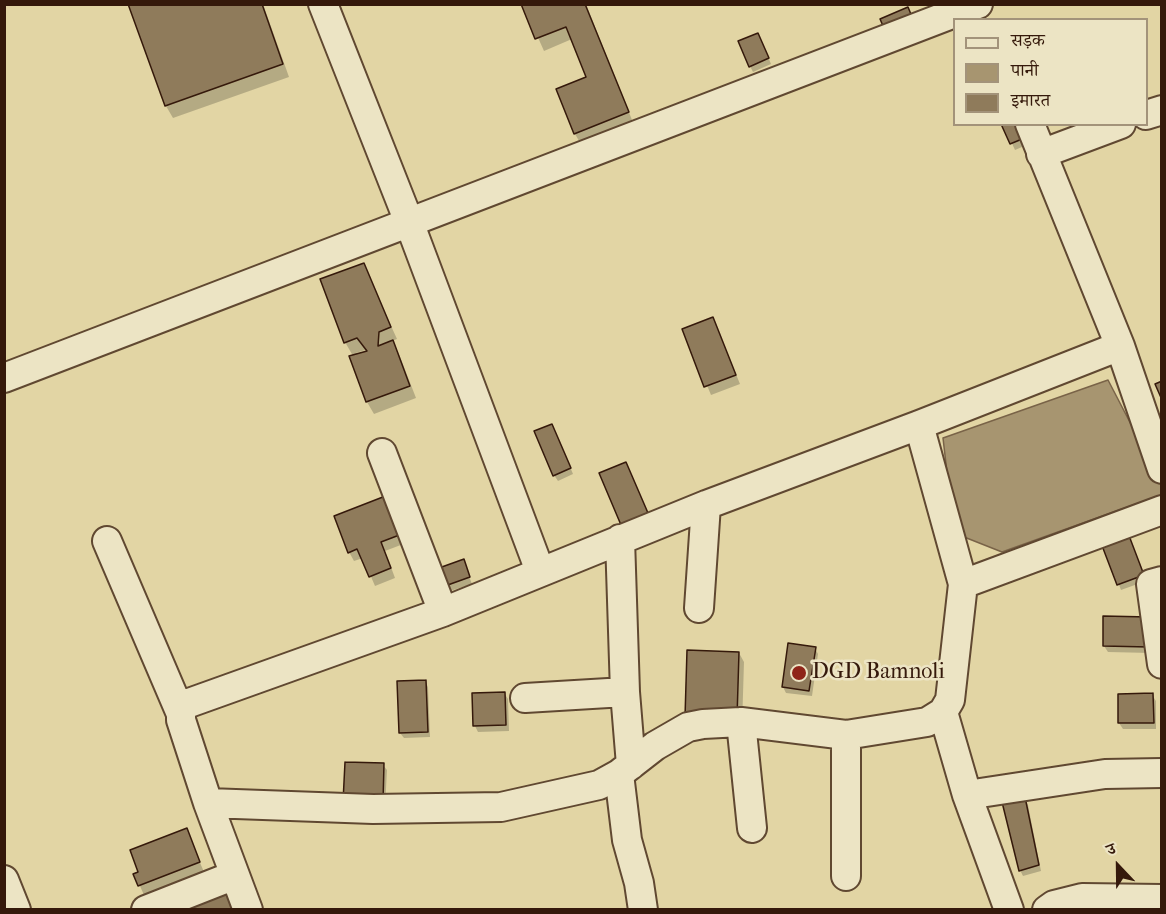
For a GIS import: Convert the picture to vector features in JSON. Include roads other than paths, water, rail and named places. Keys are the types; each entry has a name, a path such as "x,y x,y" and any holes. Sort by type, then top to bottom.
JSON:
{"street":[{"path":"322,4 409,222 540,572"},
{"path":"4,378 978,4"},
{"path":"1031,126 1120,346 1161,469"},
{"path":"1041,154 1116,126"},
{"path":"248,909 208,803 181,720 183,707 189,703 443,612 706,505 920,425 1120,346"},
{"path":"208,803 373,809 501,807 599,785 625,770 655,746 688,727 703,724 741,722 846,735 927,722 943,712 950,700 963,584 920,425"},
{"path":"382,453 443,612"},
{"path":"699,608 706,505"},
{"path":"963,584 1161,510"},
{"path":"620,539 627,840 639,883 643,909"},
{"path":"107,541 181,714"},
{"path":"1161,581 1151,584 1161,663"},
{"path":"525,698 625,692"},
{"path":"943,712 967,795 1009,909"},
{"path":"741,722 752,828"},
{"path":"846,735 846,876"},
{"path":"967,795 1105,774 1161,773"},
{"path":"146,909 235,875"},
{"path":"4,880 16,909"},
{"path":"1047,909 1054,904 1082,898 1161,899"}],"water":[{"path":"1108,380 1161,482 1161,495 1002,552 954,533 943,438"}],"place":[{"name":"DGD Bamnoli","path":"799,673"}]}
